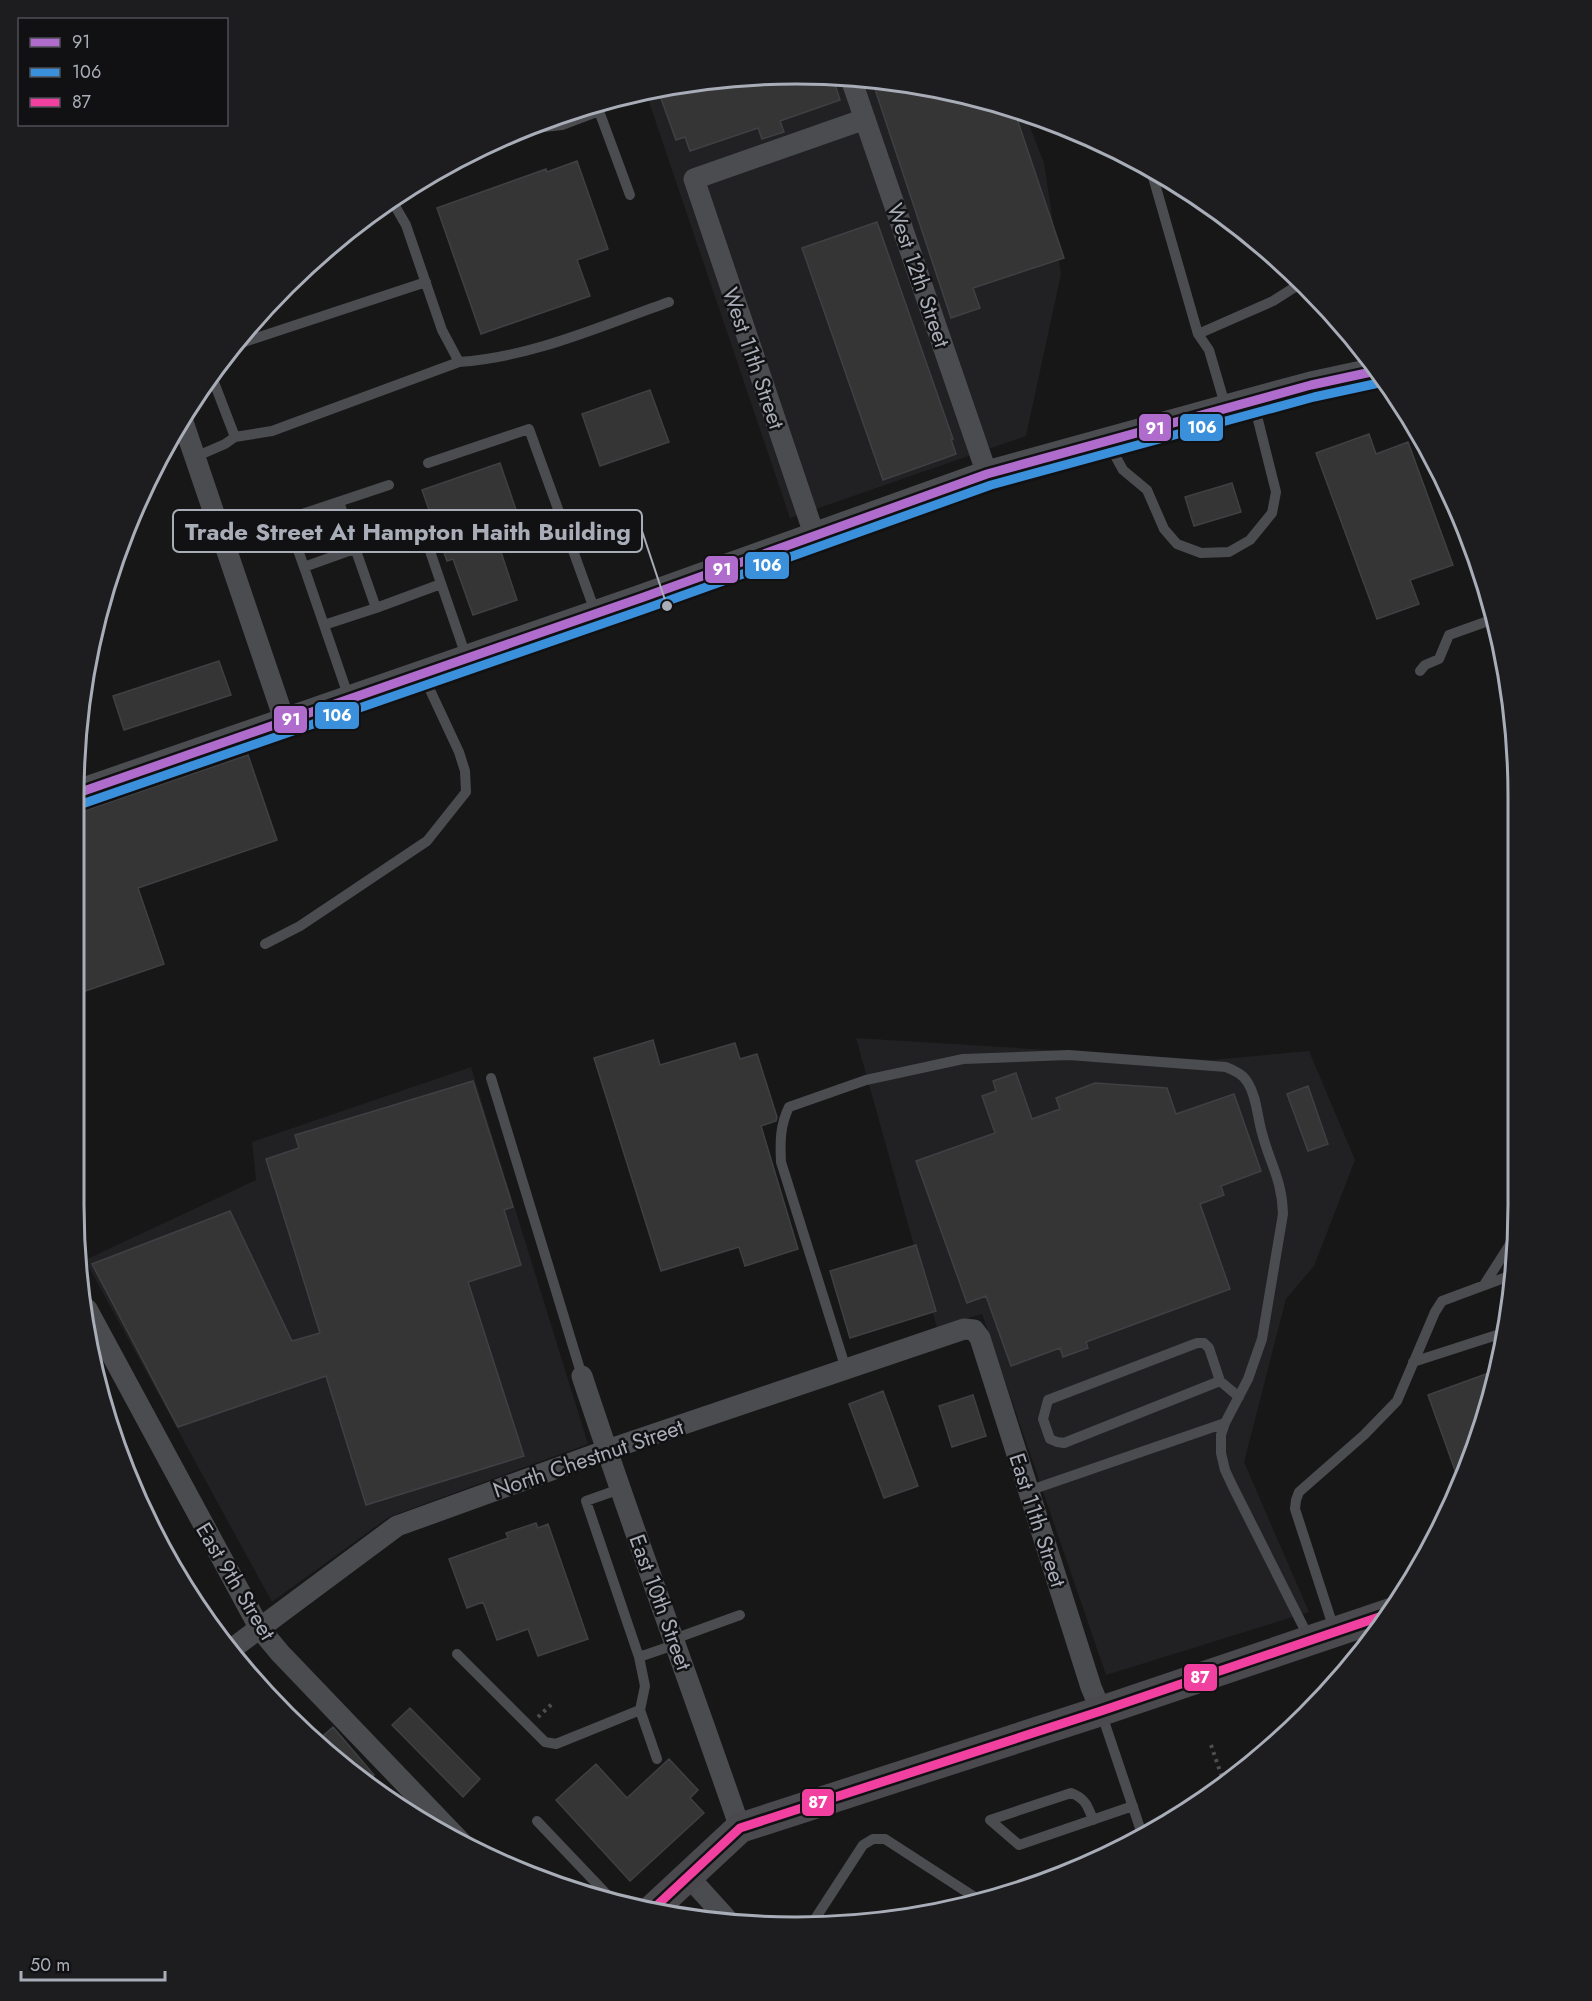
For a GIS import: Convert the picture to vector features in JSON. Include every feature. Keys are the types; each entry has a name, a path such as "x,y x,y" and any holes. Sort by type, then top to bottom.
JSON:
{"main road":[{"path":"659,1903 740,1828 1101,1711 1375,1619"}],"street":[{"name":"West 12th Street","path":"854,87 987,474"},
{"name":"West 11th Street","path":"815,537 694,180 865,119"},
{"path":"84,791 596,614 987,474 1253,400 1368,373"},
{"path":"186,429 285,722"},
{"name":"East 9th Street","path":"94,1322 260,1629 280,1653 444,1824"},
{"name":"North Chestnut Street","path":"237,1645 397,1526 607,1450 964,1329 974,1330"},
{"name":"East 11th Street","path":"974,1330 980,1338 1091,1687 1101,1711"},
{"name":"East 10th Street","path":"582,1376 740,1828"},
{"path":"687,1875 721,1913"}],"lane":[{"path":"599,112 630,195"},
{"path":"558,125 583,117"},
{"path":"1154,180 1198,334 1209,350 1226,408"},
{"path":"395,207 406,225 442,330 459,362"},
{"path":"251,340 426,282"},
{"path":"1198,334 1272,301 1294,288"},
{"path":"195,457 235,437 272,431 459,362 490,360 566,341 669,302"},
{"path":"215,385 235,437"},
{"path":"1107,441 1123,470 1148,489 1164,529 1177,544 1201,553 1229,552 1250,540 1272,513 1276,492 1253,400"},
{"path":"428,463 529,429 596,614"},
{"path":"350,700 287,519 389,484"},
{"path":"339,502 376,608"},
{"path":"304,567 421,525 467,659"},
{"path":"324,625 441,584"},
{"path":"1420,671 1425,665 1439,659 1449,635 1486,622"},
{"path":"265,944 300,926 427,841 466,792 465,771 459,752 423,674"},
{"path":"846,1369 781,1162 782,1126 789,1107 866,1080 963,1059 1068,1055 1226,1067 1238,1072 1247,1081 1253,1094 1262,1135 1279,1179 1283,1214 1262,1339 1256,1360 1225,1423 1221,1435 1221,1453 1225,1470 1323,1637"},
{"path":"491,1078 582,1376"},
{"path":"1484,1285 1506,1251"},
{"path":"1323,1637 1295,1509 1299,1492 1364,1435 1397,1401 1435,1312 1442,1301 1504,1278"},
{"path":"1413,1362 1495,1335"},
{"path":"1221,1381 1064,1443 1050,1439 1043,1419 1048,1400 1197,1343 1204,1343 1209,1348 1221,1381 1239,1397"},
{"path":"1028,1491 1225,1423"},
{"path":"620,1489 586,1501 639,1657 645,1686 640,1710 657,1759"},
{"path":"639,1657 740,1615"},
{"path":"457,1654 545,1742 555,1744 640,1710"},
{"path":"1101,1711 1140,1828"},
{"path":"1093,1820 1088,1805 1081,1797 1071,1792 990,1820 1019,1845 1093,1820 1133,1806"},
{"path":"537,1821 603,1890"},
{"path":"817,1916 863,1845 873,1839 885,1839 971,1895"}],"path":[{"path":"547,1709 553,1703"},
{"path":"1211,1745 1221,1776"}],"shaded area":[{"path":"796,84 843,86 889,90 935,98 980,108 1029,123 1044,163 1061,274 1026,436 790,518 648,100 703,90 749,86"},
{"path":"856,1038 1211,1060 1309,1051 1355,1160 1314,1266 1286,1299 1244,1462 1309,1612 1106,1675 982,1314 937,1328"},
{"path":"471,1067 588,1444 389,1517 272,1602 87,1259 256,1180 252,1142"}],"building":[{"path":"796,84 835,86 840,100 780,121 784,132 762,139 758,128 690,151 685,137 676,140 661,97 703,90"},
{"path":"875,89 935,98 1017,120 1064,258 973,288 980,308 951,318"},
{"path":"577,161 608,249 577,260 590,296 481,334 437,208 546,169 547,172"},
{"path":"877,222 953,439 951,439 956,454 883,480 802,248"},
{"path":"650,390 669,442 600,466 582,414"},
{"path":"1369,434 1376,454 1408,442 1453,565 1410,580 1419,604 1377,619 1316,453"},
{"path":"500,463 527,542 501,552 517,600 473,615 453,559 447,561 422,490"},
{"path":"1232,483 1241,512 1194,526 1185,497"},
{"path":"219,661 231,695 124,730 113,696"},
{"path":"248,755 277,840 138,888 164,964 84,992 84,811"},
{"path":"653,1040 660,1065 735,1043 740,1059 757,1054 777,1117 776,1121 761,1126 798,1249 745,1266 739,1247 661,1271 594,1058"},
{"path":"1016,1073 1032,1119 1060,1109 1056,1098 1095,1083 1167,1088 1176,1114 1234,1094 1261,1171 1221,1186 1224,1195 1200,1204 1230,1289 1086,1342 1088,1348 1063,1357 1060,1348 1011,1366 986,1296 967,1303 916,1161 995,1133 982,1096 996,1091 993,1081"},
{"path":"473,1081 513,1207 504,1210 521,1265 468,1282 524,1456 366,1505 326,1376 178,1427 92,1264 230,1211 292,1341 320,1333 266,1159 299,1148 295,1135"},
{"path":"1308,1086 1328,1144 1308,1151 1287,1094"},
{"path":"916,1245 936,1311 850,1338 830,1271"},
{"path":"1487,1373 1470,1434 1456,1472 1428,1395"},
{"path":"883,1391 918,1486 884,1498 849,1404"},
{"path":"973,1395 986,1436 952,1447 939,1406"},
{"path":"536,1523 538,1528 548,1524 588,1639 538,1656 528,1629 497,1640 483,1602 467,1608 449,1559 508,1538 506,1533"},
{"path":"410,1708 480,1779 463,1797 392,1725"},
{"path":"333,1727 374,1775 372,1777 363,1770 323,1736"},
{"path":"669,1759 698,1790 690,1798 704,1813 630,1881 556,1800 596,1764 627,1798"}],"transit line":[{"name":"91","path":"84,791 641,598 987,474 1311,385 1368,373"},
{"name":"106","path":"84,803 645,609 991,485 1314,397 1376,384"},
{"name":"87","path":"659,1903 740,1828 1101,1711 1375,1618"}],"place":[{"name":"Trade Street At Hampton Haith Building","path":"667,606"}]}
